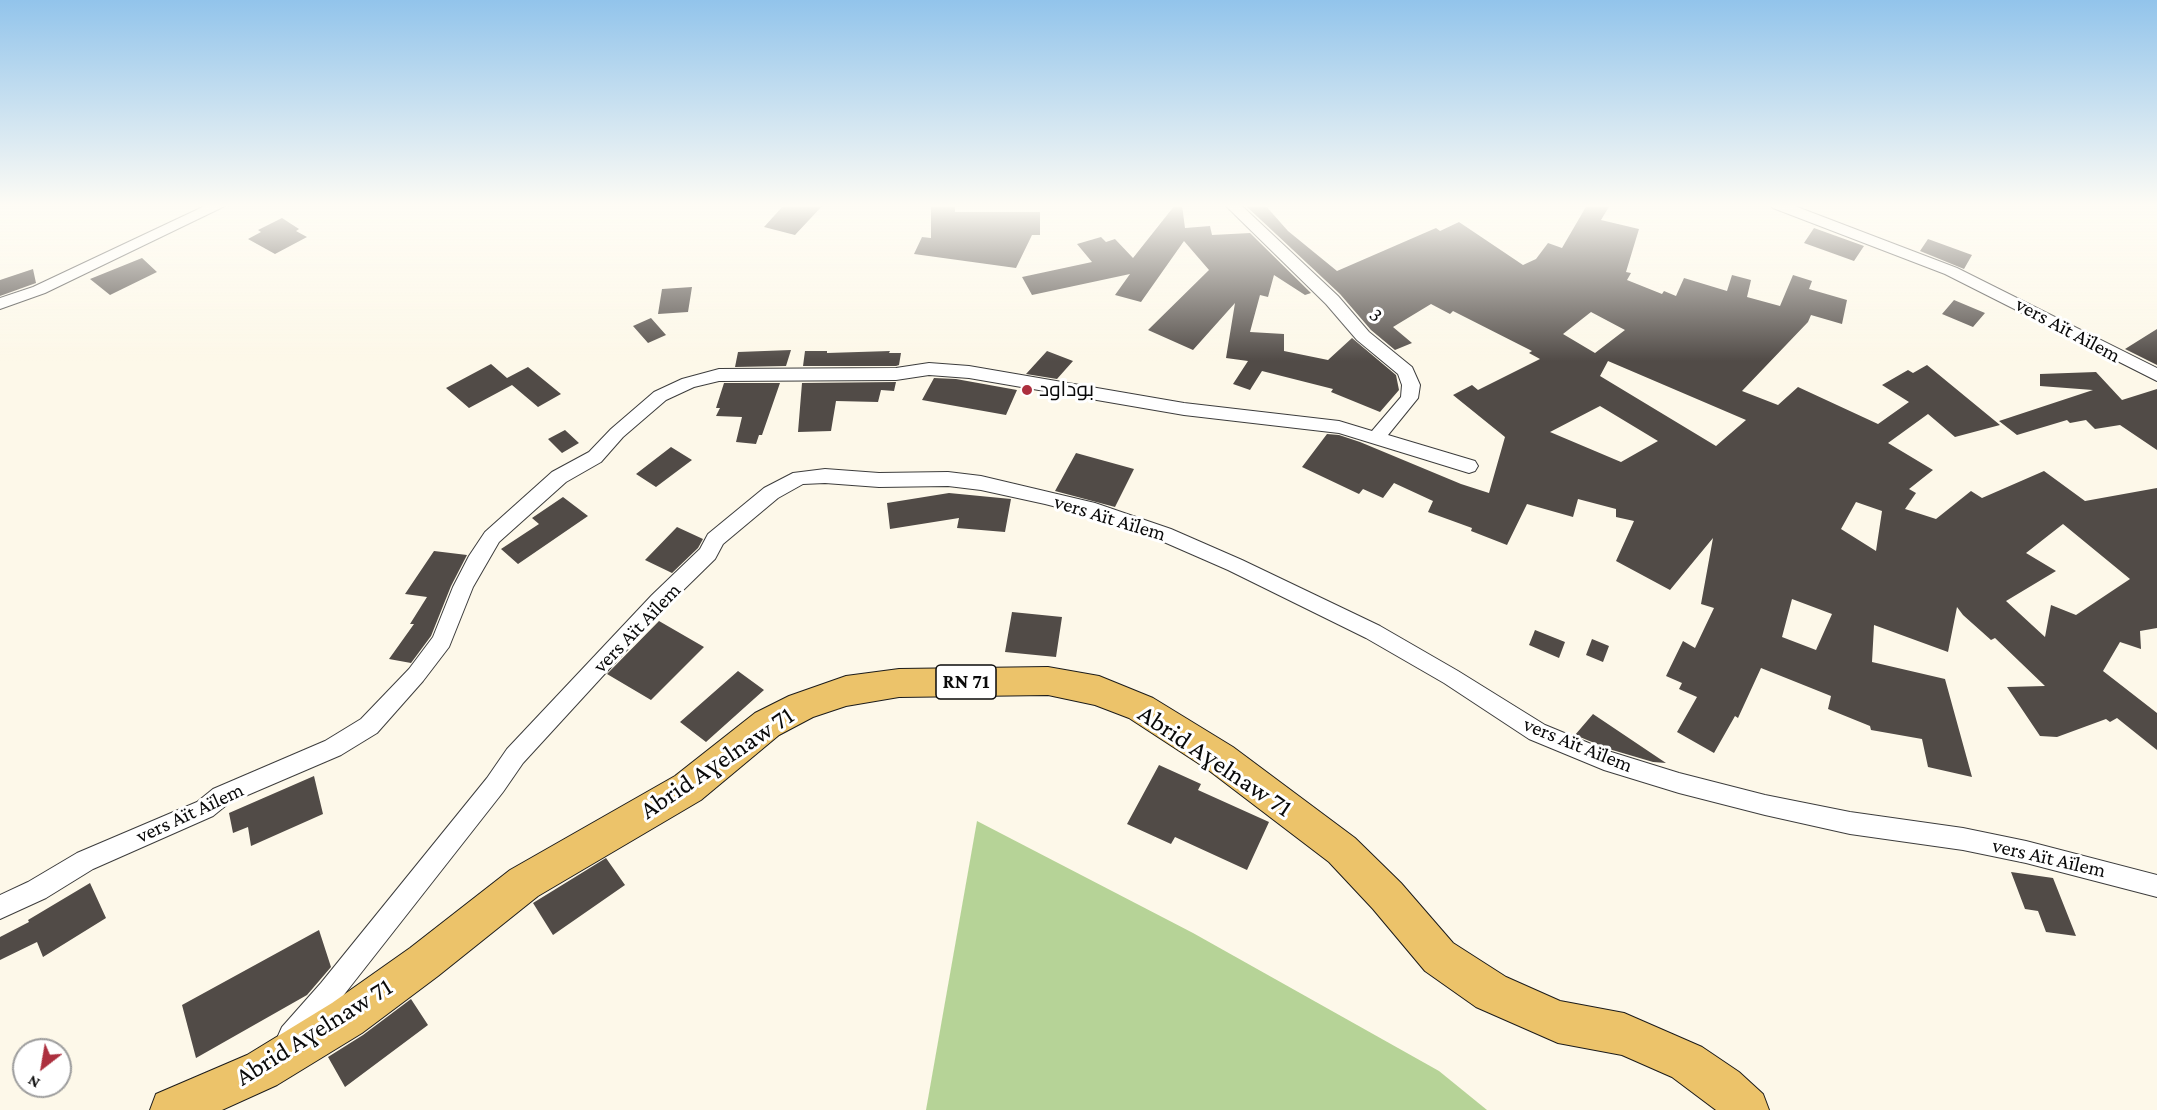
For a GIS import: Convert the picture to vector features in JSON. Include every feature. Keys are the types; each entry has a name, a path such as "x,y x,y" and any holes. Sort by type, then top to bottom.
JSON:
{"main road":[{"name":"Abrid Aɣelnaw 71","path":"172,1110 262,1070 366,1004 424,962 524,883 688,788 767,724 801,706 846,691 899,683 1048,681 1099,691 1141,708 1220,758 1342,850 1387,896 1439,957 1491,992 1558,1022 1624,1035 1687,1062 1724,1087 1747,1110"}],"street":[{"path":"0,304 39,290 110,257"},
{"name":"3","path":"1287,257 1332,300 1363,336 1406,371 1411,385 1409,398 1376,439"},
{"name":"vers Aït Aïlem","path":"1914,257 1951,271 2157,375"},
{"name":"vers Aït Aïlem","path":"0,907 37,890 85,861 205,809 221,796 333,748 369,726 416,675 442,640 463,587 492,537 559,477 595,457 617,433 660,396 688,383 730,375 896,374 929,369 969,372 1184,409 1339,427 1469,466"},
{"name":"vers Aït Aïlem","path":"262,1070 330,992 495,785 515,756 659,601 708,554 715,539 771,493 800,478 825,476 879,480 948,479 981,483 1095,510 1164,534 1235,565 1373,632 1537,732 1604,759 1679,783 1765,806 1850,823 1984,843 2157,886"}],"green space":[{"path":"977,821 1193,933 1439,1071 1487,1110 926,1110"}],"building":[{"path":"934,257 1021,257 1016,268"},
{"path":"1088,257 1173,257 1141,302 1115,295 1130,274 1032,295 1022,277 1092,262"},
{"path":"1198,257 1274,257 1311,293 1305,295 1274,275 1268,297 1260,295 1250,332 1284,334 1284,351 1328,360 1352,338 1396,375 1399,390 1380,412 1331,392 1333,389 1262,371 1250,390 1233,384 1248,361 1226,358 1235,303 1193,350 1148,330 1209,270"},
{"path":"1300,257 1320,257 1337,271 1370,257 1511,257 1523,265 1538,257 1631,257 1626,272 1631,273 1627,280 1662,294 1664,291 1676,296 1684,278 1727,291 1732,275 1751,280 1747,297 1780,306 1793,275 1812,281 1809,289 1847,300 1842,324 1811,315 1808,322 1742,391 1778,405 1798,387 1878,424 1909,402 1882,385 1908,370 1913,373 1927,365 2000,425 1955,437 1928,414 1888,443 1933,470 1909,489 1916,493 1905,509 1936,519 1971,491 1982,498 2044,471 2085,501 2157,488 2157,628 2140,631 2141,649 2120,642 2103,671 2157,713 2157,750 2117,718 2110,722 2106,719 2057,737 2040,736 2007,687 2045,686 1995,638 1991,640 1957,607 1948,652 1874,625 1872,662 1945,679 1972,777 1928,767 1922,739 1871,730 1870,726 1828,709 1831,696 1761,668 1738,718 1735,716 1714,753 1677,732 1697,697 1679,689 1682,683 1666,676 1683,641 1695,648 1714,608 1701,604 1713,538 1670,590 1616,561 1634,521 1616,517 1616,509 1578,499 1573,517 1527,504 1507,545 1471,531 1472,528 1428,512 1433,501 1394,483 1383,498 1363,489 1359,494 1302,467 1327,434 1339,435 1489,493 1505,437 1453,395 1472,385 1478,390 1540,359 1529,353 1532,351 1453,311 1450,314 1431,304 1393,327 1412,343 1395,350 1371,330 1340,294","holes":["1591,312 1625,330 1595,353 1563,334","1608,361 1746,420 1716,446 1600,376","1600,406 1658,441 1621,462 1550,432","1856,502 1882,511 1876,551 1841,529","2063,524 2130,579 2076,615 2051,605 2045,637 2006,601 2056,571 2026,553","1792,599 1832,614 1816,650 1782,637"]},
{"path":"1842,257 1857,257 1854,261"},
{"path":"1934,257 1971,257 1964,269"},
{"path":"142,258 157,272 110,295 90,279"},
{"path":"33,269 36,283 0,296 0,280"},
{"path":"692,287 688,312 658,314 662,289"},
{"path":"1954,300 1985,313 1973,327 1942,314"},
{"path":"651,318 666,335 648,343 633,326"},
{"path":"2157,329 2157,365 2125,349"},
{"path":"791,350 786,366 735,367 738,352"},
{"path":"805,351 901,353 899,365 896,366 803,366"},
{"path":"1047,351 1073,361 1057,379 1026,374"},
{"path":"491,364 507,378 528,367 561,394 538,407 512,385 469,408 446,388"},
{"path":"2096,372 2122,400 2157,389 2157,450 2120,425 2095,429 2086,420 2070,423 2067,420 2017,435 1999,421 2093,390 2040,386 2040,374"},
{"path":"934,378 956,379 1017,390 1006,415 922,400"},
{"path":"896,382 894,391 881,390 878,402 836,401 831,431 798,432 802,383"},
{"path":"724,383 780,383 762,435 759,435 756,444 736,442 742,417 716,416 720,408 716,408"},
{"path":"565,430 579,443 562,453 548,439"},
{"path":"671,447 692,460 656,487 636,474"},
{"path":"1076,453 1134,469 1115,507 1055,491"},
{"path":"949,493 1011,499 1005,532 957,528 959,518 890,529 887,503"},
{"path":"563,497 588,516 518,564 501,549 539,524 532,518"},
{"path":"677,527 703,539 698,548 672,573 645,560"},
{"path":"434,551 467,555 451,586 431,636 411,663 389,659 414,624 410,624 427,597 405,594"},
{"path":"1012,612 1062,617 1056,657 1005,652"},
{"path":"659,621 704,647 651,700 607,674"},
{"path":"1535,630 1565,642 1559,658 1529,645"},
{"path":"1592,639 1609,646 1603,662 1586,655"},
{"path":"738,671 764,690 706,742 680,722"},
{"path":"1593,714 1666,763 1653,762 1609,749 1575,735"},
{"path":"1159,765 1201,784 1198,790 1269,822 1247,870 1175,837 1171,844 1127,824"},
{"path":"314,776 323,814 251,846 248,827 233,833 229,813"},
{"path":"606,858 625,885 553,935 533,903"},
{"path":"2011,872 2053,878 2076,936 2046,932 2038,911 2025,909"},
{"path":"90,883 106,918 43,957 37,942 0,960 0,937 29,922 28,920"},
{"path":"319,930 331,967 307,995 196,1058 182,1005"},
{"path":"411,999 428,1025 345,1087 328,1057 363,1035"}],"place":[{"name":"بوداود","path":"1027,390"}]}
